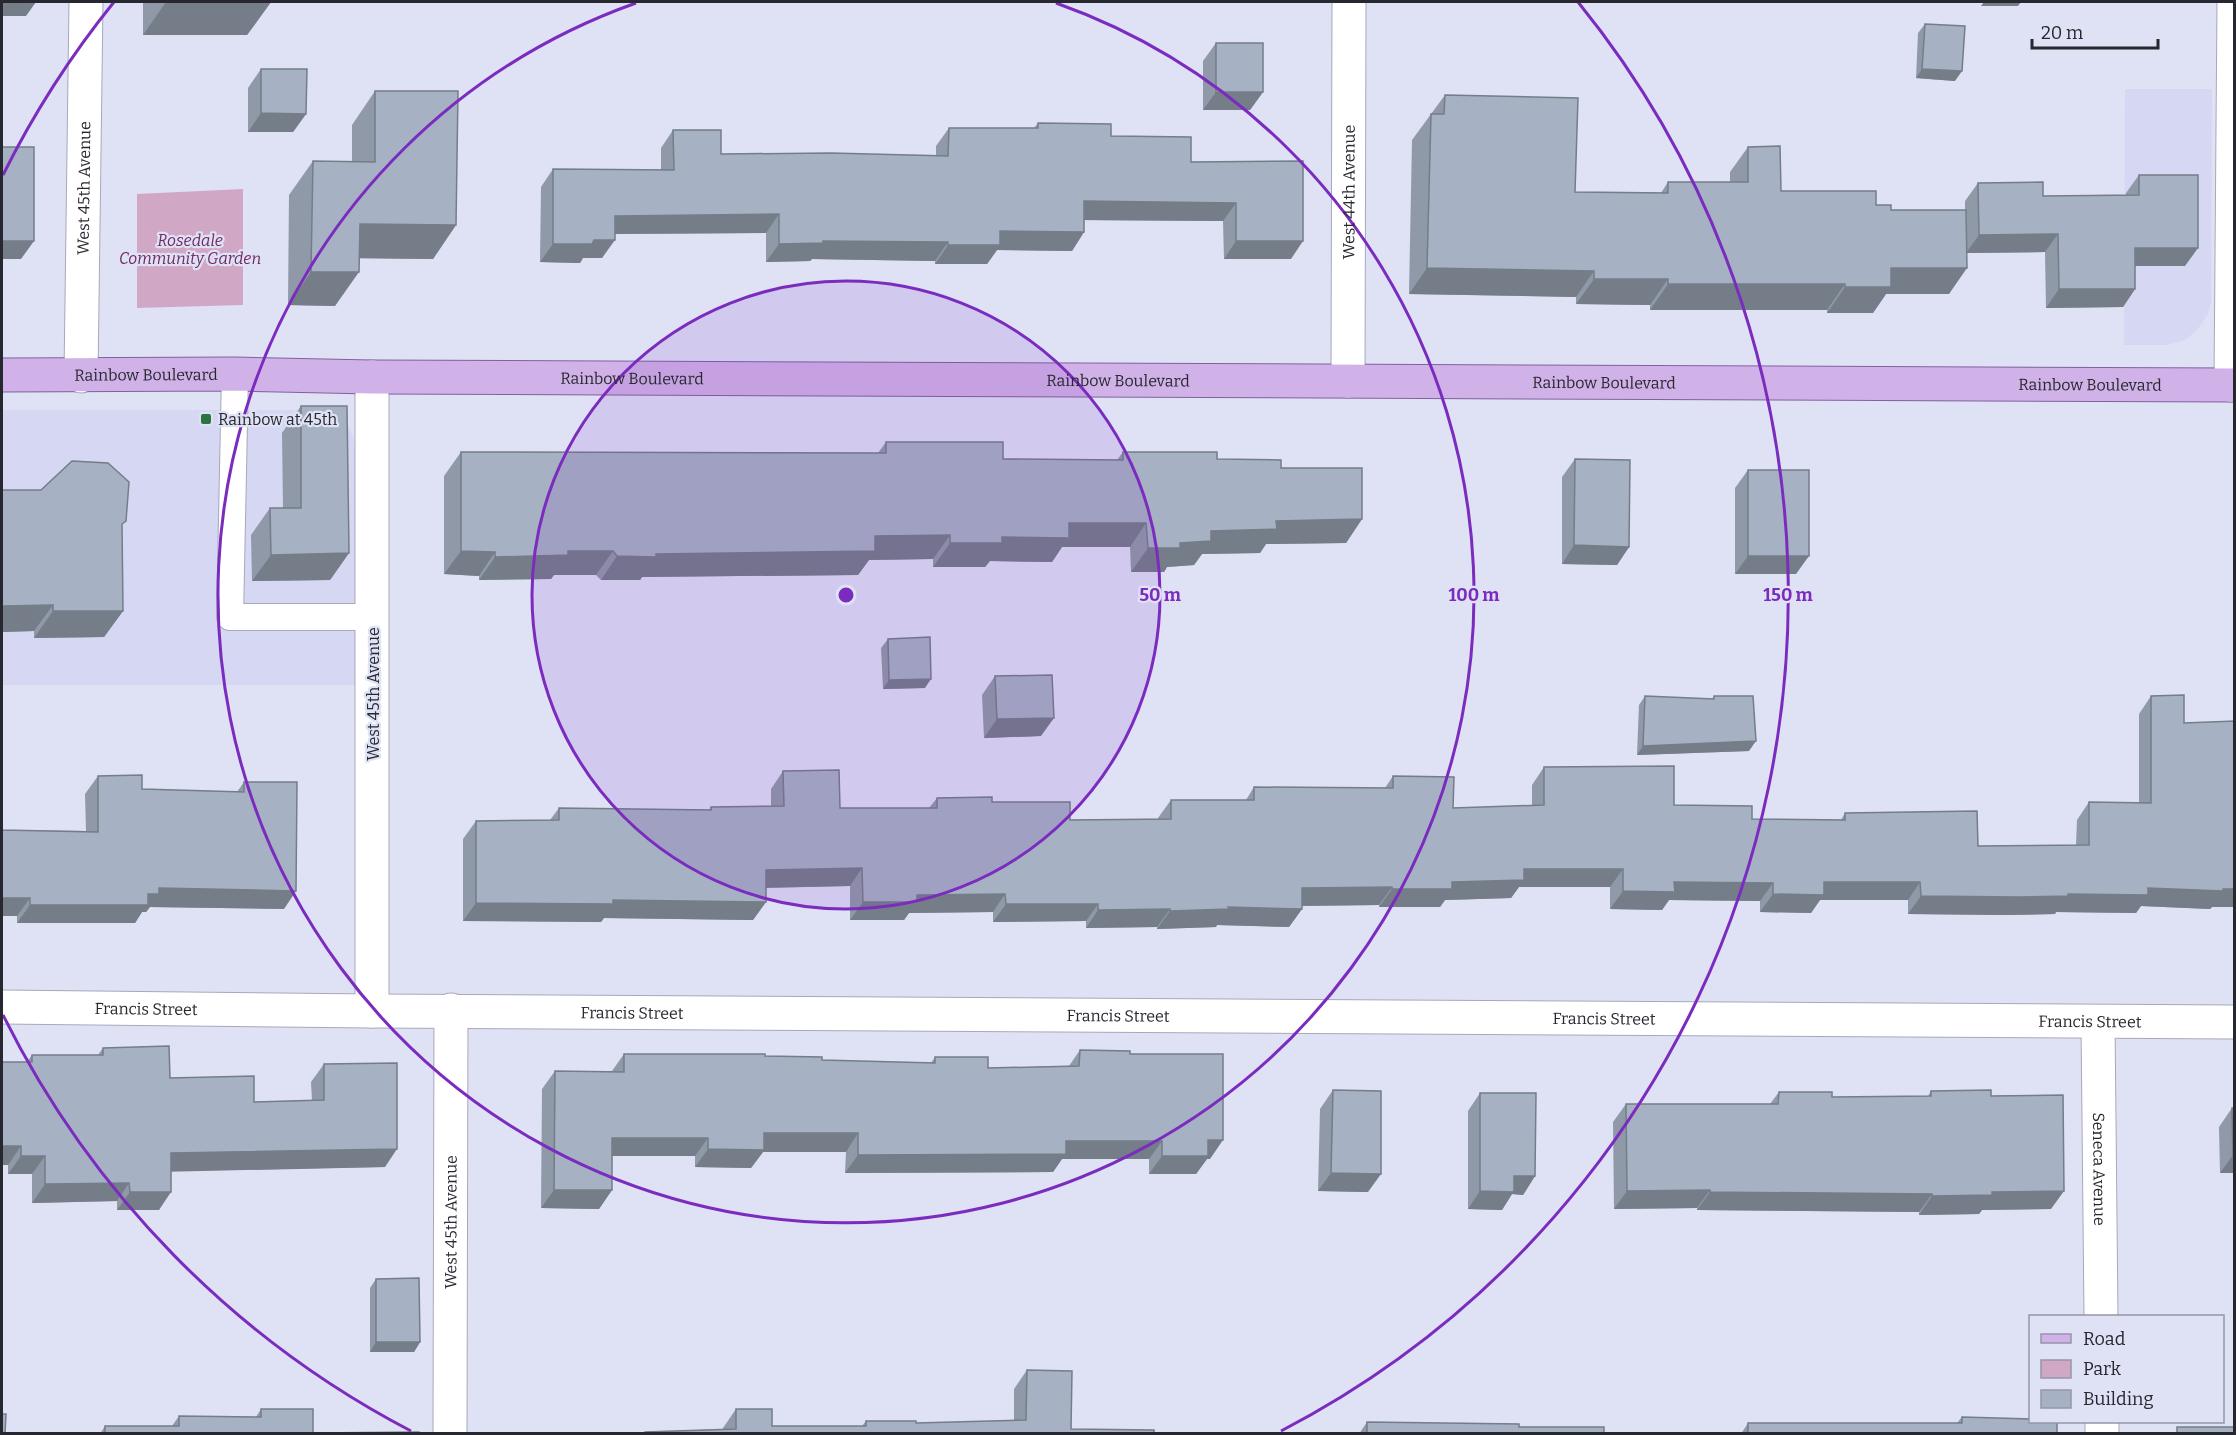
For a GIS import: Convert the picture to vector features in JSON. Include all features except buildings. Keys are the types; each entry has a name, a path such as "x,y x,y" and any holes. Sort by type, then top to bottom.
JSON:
{"main road":[{"name":"Rainbow Boulevard","path":"2,375 235,374 372,377 2233,385"}],"street":[{"name":"West 45th Avenue","path":"81,376 86,2"},
{"name":"West 44th Avenue","path":"1348,381 1349,2"},
{"path":"2233,385 2234,2"},
{"name":"West 45th Avenue","path":"372,377 372,1011"},
{"name":"Francis Street","path":"2,1007 2235,1022"},
{"name":"West 45th Avenue","path":"450,1434 451,1010"},
{"name":"Seneca Avenue","path":"2097,1022 2101,1315"}],"lane":[{"path":"235,374 230,617 373,617"}],"shaded area":[{"path":"2125,89 2212,89 2211,301 2208,314 2197,330 2185,340 2167,345 2124,345"},
{"path":"2,410 321,410 345,421 353,436 357,458 356,685 2,685"}],"green space":[{"name":"Rosedale Community Garden","path":"243,189 243,305 137,308 137,194"}],"place":[{"name":"Rainbow at 45th","path":"206,419"}]}
